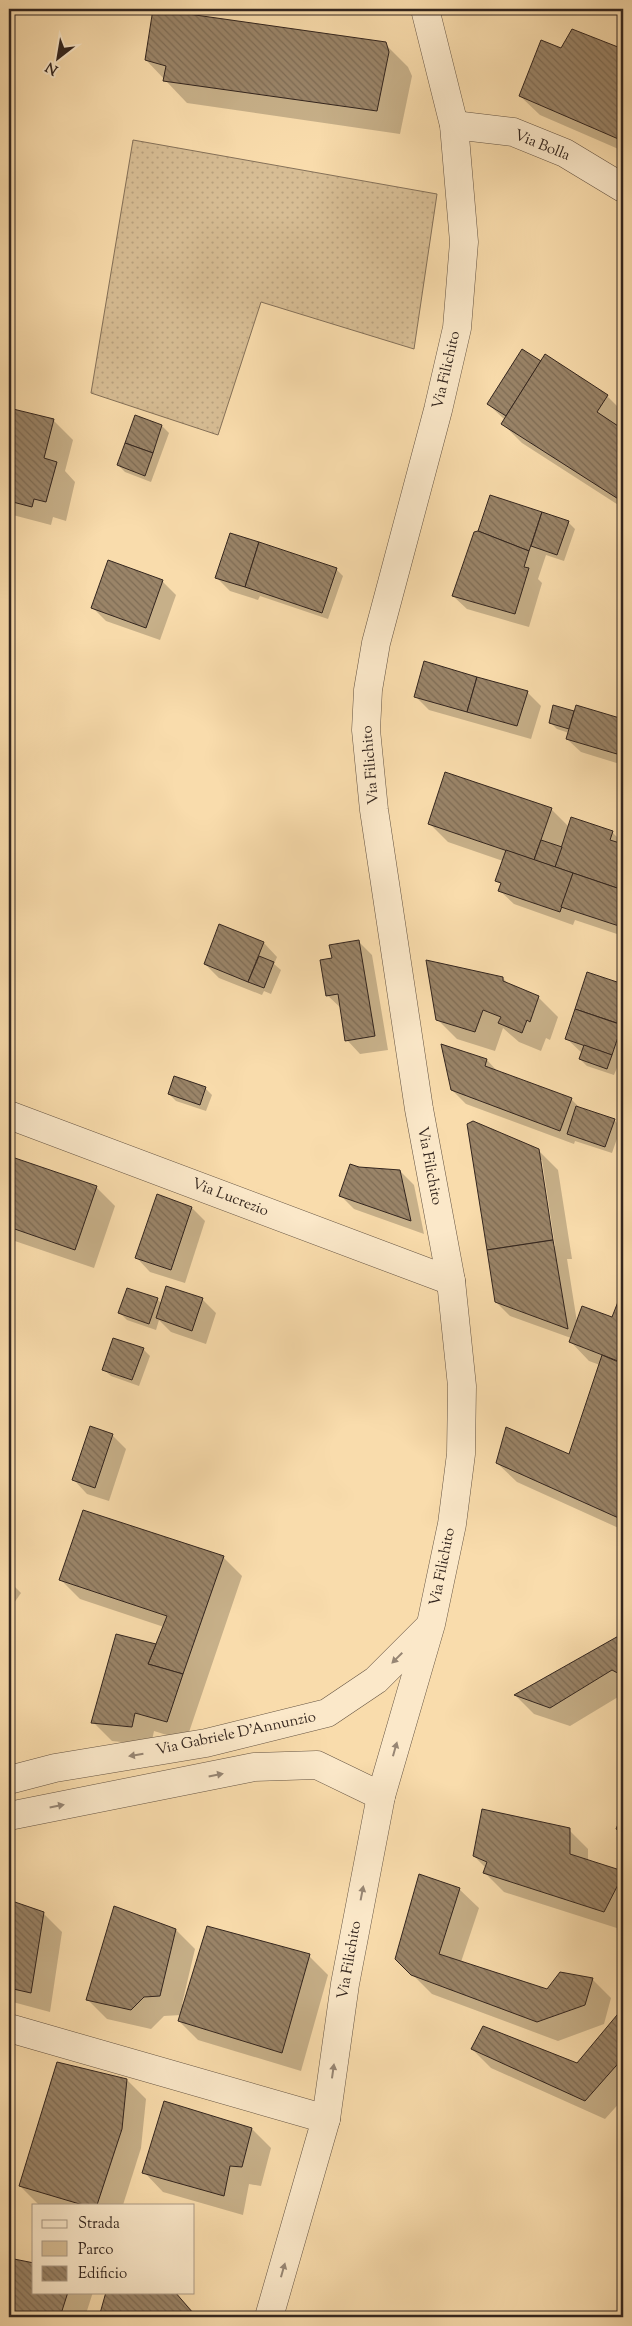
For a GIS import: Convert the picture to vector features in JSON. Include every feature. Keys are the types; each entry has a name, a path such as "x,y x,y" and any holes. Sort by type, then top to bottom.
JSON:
{"street":[{"name":"Via Filichito","path":"269,2317 326,2119 345,1984 381,1796 432,1624 452,1524 461,1454 462,1386 451,1281 416,1090 374,810 366,730 368,690 376,643 438,410 457,328 464,242 454,125 425,9"},
{"name":"Via Bolla","path":"454,125 513,132 565,153 623,188"},
{"name":"Via Lucrezio","path":"9,1115 451,1281"},
{"name":"Via Gabriele D'Annunzio","path":"9,1780 55,1768 206,1743 327,1713 376,1680 432,1624"},
{"path":"9,1816 254,1767 317,1765 381,1796"},
{"path":"9,2028 326,2119"}],"green space":[{"path":"133,140 437,194 414,349 261,302 218,435 91,393"}],"building":[{"path":"153,9 386,42 389,52 377,111 163,81 166,66 145,60"},
{"path":"572,29 623,49 623,141 519,96 541,40 561,48"},
{"path":"522,349 541,361 506,416 487,404"},
{"path":"545,354 608,395 597,412 618,426 623,418 623,502 501,424"},
{"path":"9,408 54,419 44,458 57,462 46,502 34,499 32,507 9,501"},
{"path":"135,415 162,425 153,453 125,443"},
{"path":"125,443 153,453 145,476 117,465"},
{"path":"490,495 542,512 529,551 478,531"},
{"path":"542,512 569,521 557,555 531,546"},
{"path":"478,531 529,551 524,567 529,568 515,614 452,596 474,532"},
{"path":"230,533 259,542 245,587 215,578"},
{"path":"259,542 337,568 322,613 245,587"},
{"path":"108,560 163,580 146,628 91,608"},
{"path":"424,661 477,677 467,712 414,697"},
{"path":"477,677 528,691 517,726 467,712"},
{"path":"553,705 574,711 569,729 549,723"},
{"path":"576,705 623,719 623,733 617,754 566,739"},
{"path":"623,733 623,756 617,754"},
{"path":"445,772 552,808 534,860 428,824"},
{"path":"571,817 613,831 610,840 623,844 623,890 555,867"},
{"path":"541,840 562,847 555,867 534,860"},
{"path":"506,850 573,873 560,912 498,891 501,883 495,881"},
{"path":"573,873 623,890 622,927 561,907"},
{"path":"219,924 264,942 248,982 204,964"},
{"path":"359,940 375,1036 345,1041 338,994 326,996 320,960 332,958 329,945"},
{"path":"259,956 274,962 264,988 248,982"},
{"path":"426,960 503,977 503,981 539,996 530,1022 527,1020 522,1033 498,1023 501,1017 483,1010 475,1032 436,1020"},
{"path":"587,972 623,984 623,1025 575,1009"},
{"path":"575,1009 622,1025 612,1055 565,1039"},
{"path":"441,1044 487,1059 485,1066 572,1098 560,1131 451,1090"},
{"path":"584,1045 612,1055 607,1069 579,1059"},
{"path":"174,1076 206,1087 200,1105 168,1094"},
{"path":"576,1106 615,1119 605,1147 567,1134"},
{"path":"473,1121 539,1149 553,1240 487,1250 467,1124"},
{"path":"9,1156 97,1186 75,1250 9,1227"},
{"path":"350,1164 359,1167 400,1170 411,1221 339,1196"},
{"path":"157,1194 192,1207 171,1270 135,1258"},
{"path":"553,1240 568,1329 495,1302 487,1250"},
{"path":"166,1286 203,1298 192,1331 156,1318"},
{"path":"127,1288 158,1298 149,1324 118,1313"},
{"path":"623,1289 623,1363 569,1342 582,1306 612,1317"},
{"path":"113,1338 144,1348 132,1380 102,1370"},
{"path":"602,1355 623,1364 623,1520 496,1463 506,1427 569,1454"},
{"path":"90,1426 113,1434 95,1488 72,1480"},
{"path":"83,1510 224,1556 183,1674 148,1664 167,1616 59,1580"},
{"path":"116,1634 156,1644 148,1664 183,1674 167,1722 135,1713 132,1727 91,1723"},
{"path":"622,1634 623,1676 612,1670 550,1708 514,1695"},
{"path":"482,1809 570,1828 570,1854 623,1871 623,1875 604,1912 483,1873 487,1862 473,1856"},
{"path":"623,1812 623,1833 616,1829"},
{"path":"419,1874 460,1888 439,1954 547,1989 560,1972 593,1978 585,2005 537,2022 411,1975 395,1959"},
{"path":"9,1900 44,1912 31,1993 9,1988"},
{"path":"114,1906 176,1929 160,1996 144,1997 131,2010 86,2000"},
{"path":"207,1926 310,1954 282,2053 178,2021"},
{"path":"622,2009 623,2058 585,2101 471,2049 483,2026 577,2063"},
{"path":"57,2062 127,2079 122,2129 97,2204 80,2204 19,2186"},
{"path":"164,2101 252,2128 242,2167 230,2166 224,2196 142,2173"},
{"path":"9,2258 32,2263 32,2294 67,2294 60,2317 9,2317"},
{"path":"105,2294 177,2294 193,2313 192,2317 99,2317"}]}
